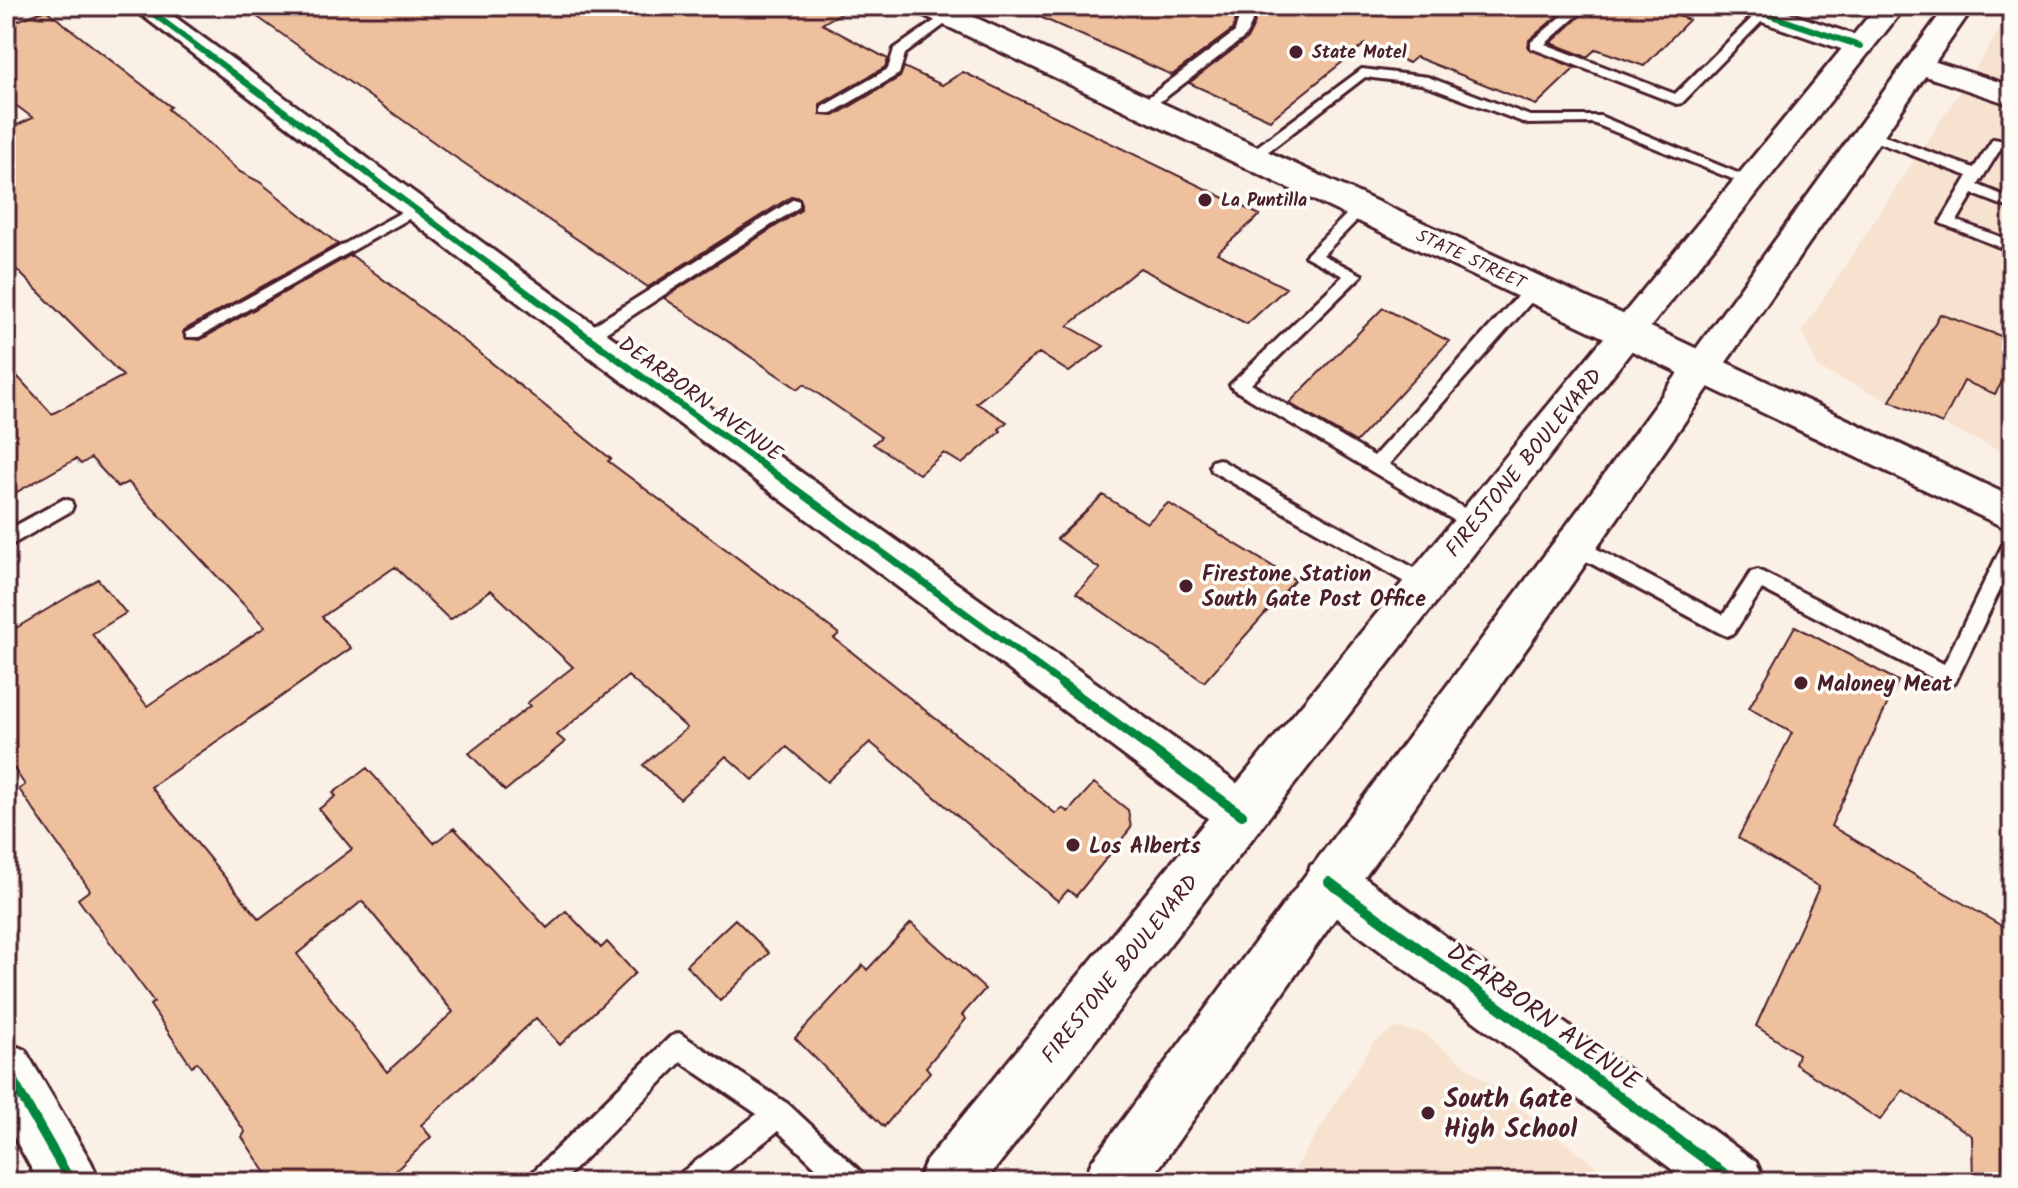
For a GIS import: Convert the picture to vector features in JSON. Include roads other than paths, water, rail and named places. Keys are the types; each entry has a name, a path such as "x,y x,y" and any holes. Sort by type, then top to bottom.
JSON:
{"main road":[{"name":"FIRESTONE BOULEVARD","path":"947,1182 1627,331 1892,6"},
{"path":"1113,1182 1575,546 1960,6"},
{"name":"STATE STREET","path":"938,11 1627,331 2012,515"}],"street":[{"name":"DEARBORN AVENUE","path":"143,6 587,337 1242,815"},
{"path":"1753,10 1860,46"},
{"path":"1920,65 2012,96"},
{"name":"DEARBORN AVENUE","path":"1329,882 1736,1182"},
{"path":"6,1069 71,1182"}],"lane":[{"path":"1582,6 1536,45 1677,100 1753,10"},
{"path":"827,110 894,71 899,52 938,11"},
{"path":"1144,107 1240,34 1246,22 1245,13"},
{"path":"1252,157 1362,73 1423,80 1528,120 1595,119 1750,181"},
{"path":"1868,134 1972,181 2012,204"},
{"path":"2012,147 1998,142 1948,223 2012,247"},
{"path":"587,337 794,204"},
{"path":"1361,208 1313,256 1354,275 1239,385 1474,523"},
{"path":"193,333 416,209"},
{"path":"1376,466 1534,288"},
{"path":"1219,466 1425,584"},
{"path":"6,540 64,506"},
{"path":"1575,546 1727,627 1758,578 1948,677 2012,545"},
{"path":"543,1182 679,1046 779,1113 851,1182"},
{"path":"692,1182 779,1113"}],"place":[{"name":"State Motel","path":"1296,52"},
{"name":"La Puntilla","path":"1205,200"},
{"name":"Firestone Station South Gate Post Office","path":"1186,586"},
{"name":"Maloney Meat","path":"1801,683"},
{"name":"Los Alberts","path":"1073,845"},
{"name":"South Gate High School","path":"1428,1113"}]}
